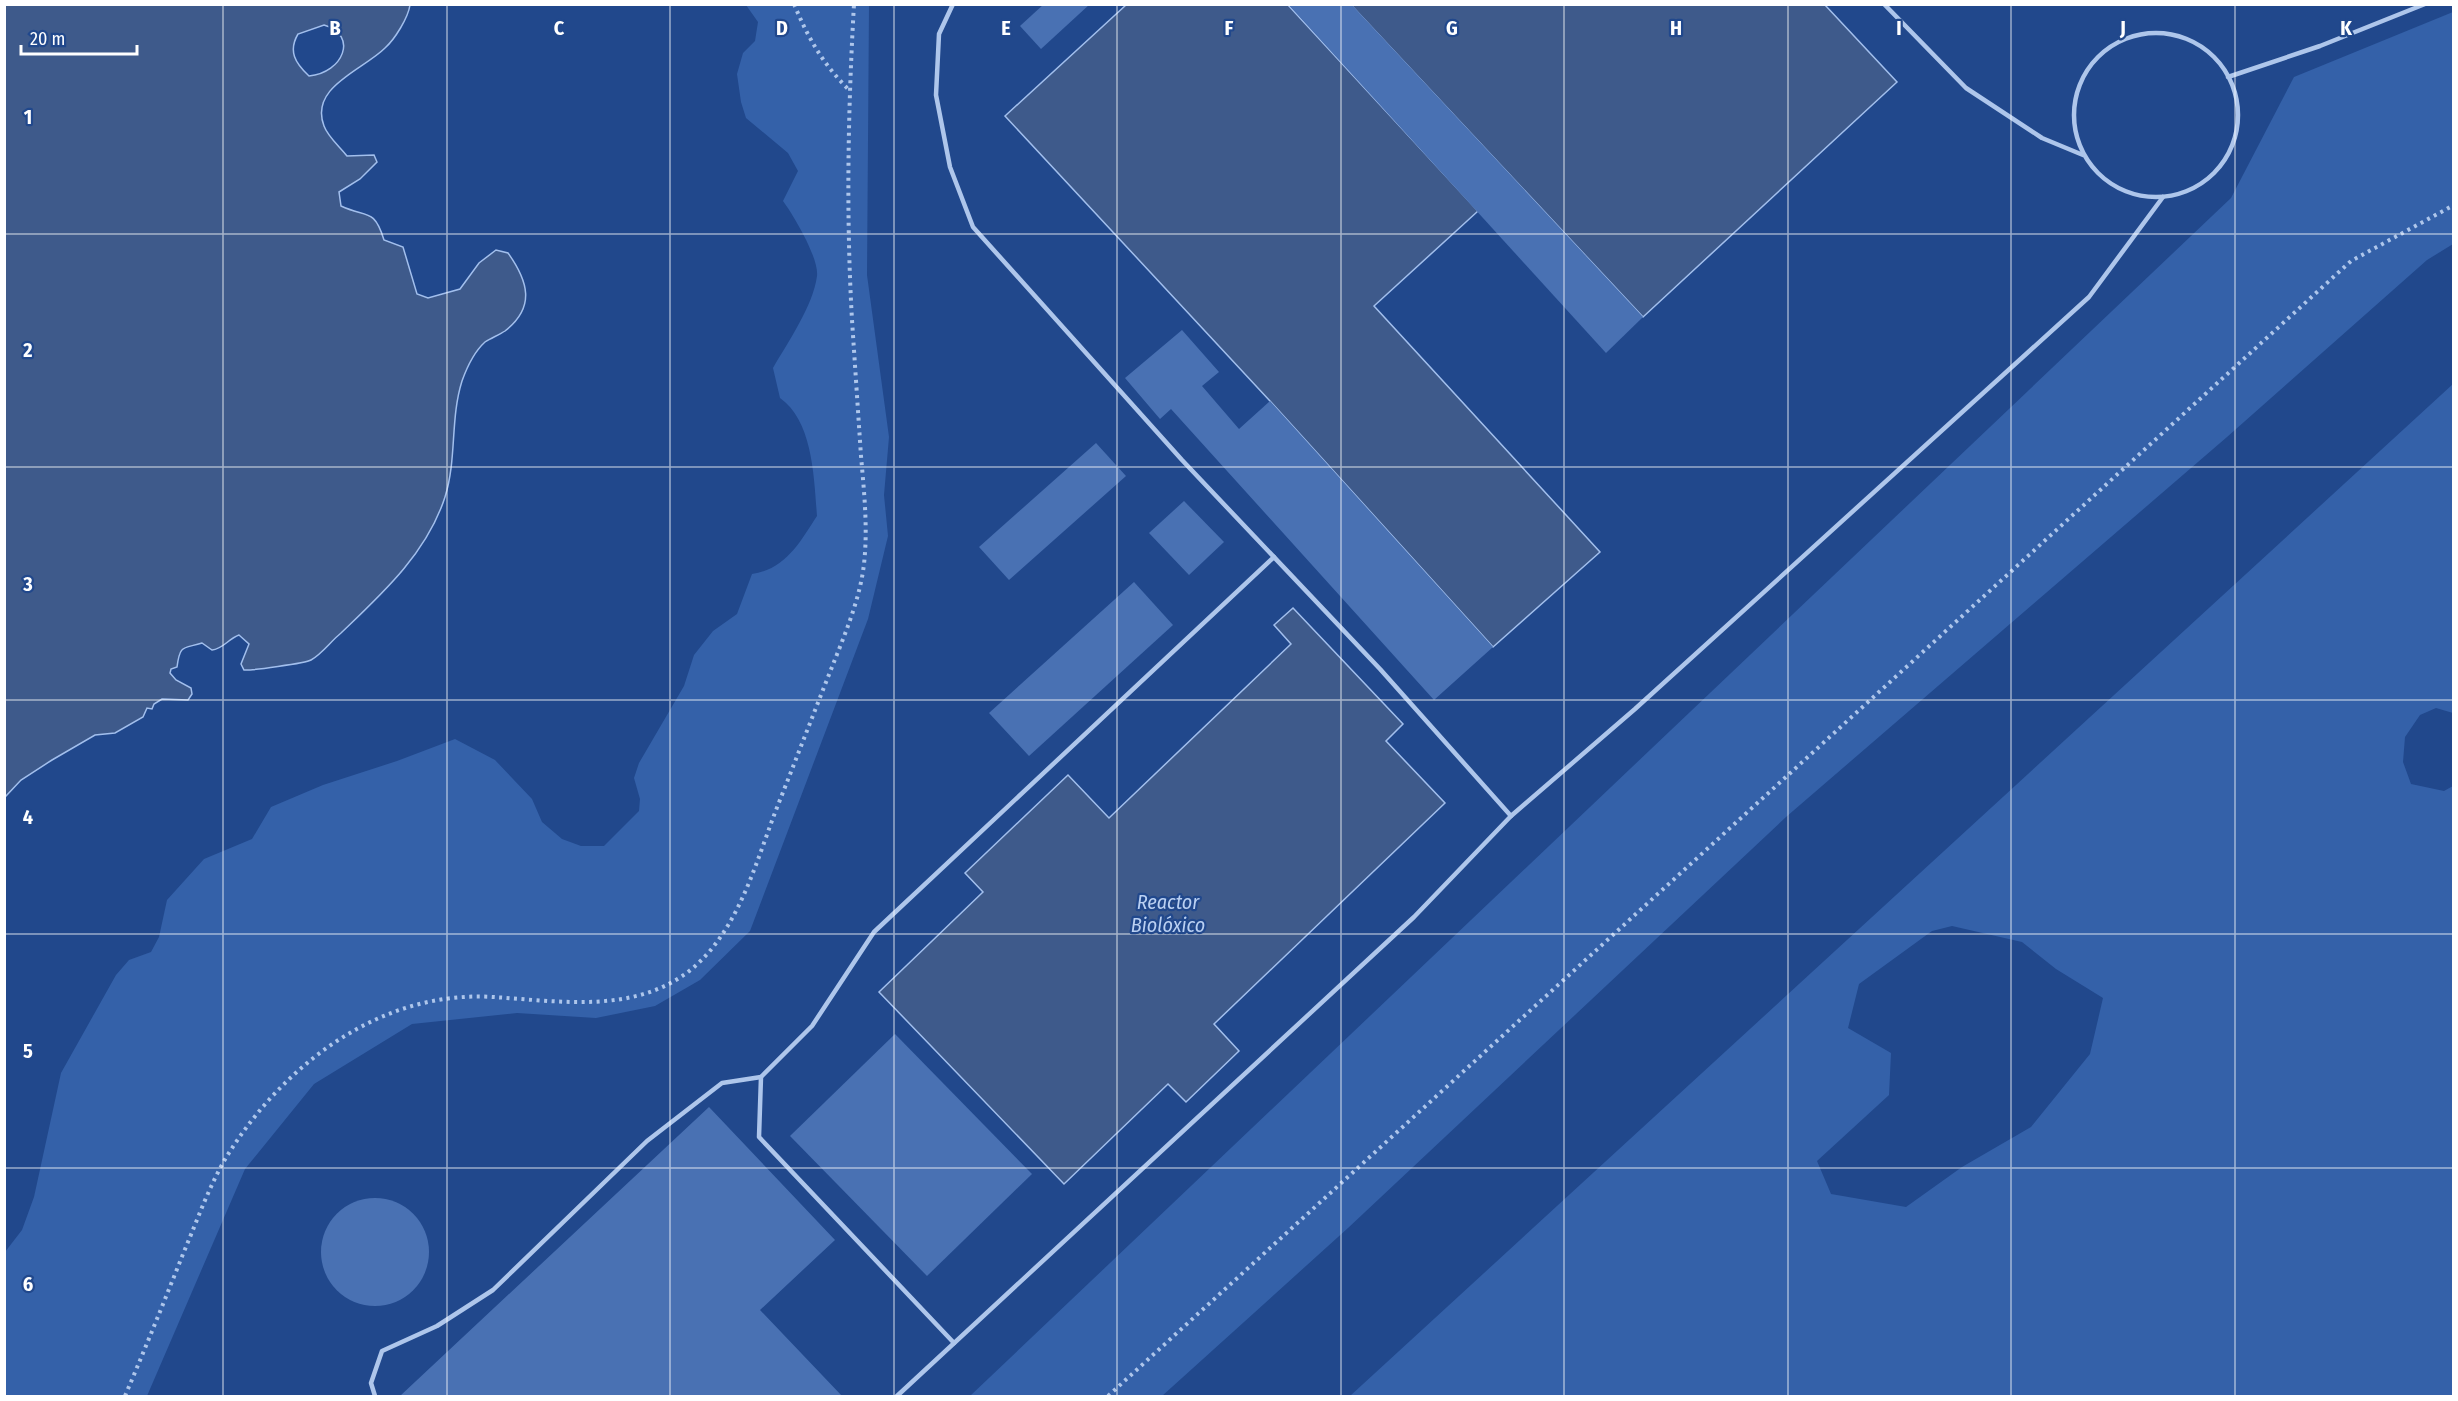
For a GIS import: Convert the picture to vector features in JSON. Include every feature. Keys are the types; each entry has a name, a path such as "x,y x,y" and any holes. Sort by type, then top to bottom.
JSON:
{"lane":[{"path":"953,4 939,34 936,95 950,166 973,227 1182,460 1380,669 1511,816"},
{"path":"1884,4 1966,88 2042,138 2083,155"},
{"path":"2229,77 2320,46 2425,4"},
{"path":"2141,34 2167,34 2199,46 2213,56 2229,77 2237,102 2237,129 2228,155 2212,176 2189,191 2163,197 2139,196 2117,188 2098,174 2083,155 2075,131 2074,105 2081,80 2095,58 2116,43 2141,34"},
{"path":"897,1396 1414,917 1511,816 1635,709 2089,297 2163,197"},
{"path":"375,1396 371,1383 382,1351 437,1326 493,1290 647,1141 722,1083 761,1077 812,1026 874,932 1274,557"},
{"path":"761,1077 759,1137 954,1343"}],"path":[{"path":"794,4 812,45 828,69 849,90"},
{"path":"125,1396 210,1189 228,1154 261,1109 301,1067 335,1041 375,1018 445,999 489,997 561,1004 620,1000 661,988 690,970 707,953 739,906 843,637 864,568 865,504 849,246 849,90 854,4"},
{"path":"1107,1396 2351,261 2454,205"}],"shaded area":[{"path":"746,5 869,5 867,275 889,437 884,495 888,536 868,619 750,931 700,980 655,1006 596,1018 517,1013 412,1024 314,1084 245,1169 147,1396 5,1396 5,1252 22,1230 34,1197 61,1073 116,975 129,960 151,952 159,937 167,900 204,859 252,839 271,807 323,785 455,739 495,760 532,799 542,822 562,839 581,846 604,846 639,811 640,799 634,778 639,763 684,686 694,655 713,631 737,614 752,574 774,566 791,553 817,516 810,451 799,421 791,408 780,398 773,368 811,299 815,288 817,268 805,237 783,201 798,171 788,153 746,118 741,102 737,74 743,53 755,41 758,22"},
{"path":"2453,12 2453,244 2427,260 2227,437 1786,817 1348,1228 1162,1396 970,1396 2231,198 2294,77"},
{"path":"2453,384 2453,713 2436,708 2420,715 2405,737 2403,762 2411,784 2444,791 2453,786 2453,1396 1350,1396","holes":["1952,926 2022,942 2056,969 2103,998 2090,1054 2031,1127 1962,1167 1906,1207 1831,1194 1817,1161 1889,1095 1891,1053 1848,1028 1859,984 1932,931"]}],"water":[{"path":"5,4 410,5 404,22 389,44 341,81 324,100 321,112 324,126 334,142 347,156 374,155 377,162 360,179 339,192 341,206 373,218 384,240 403,247 417,294 428,298 460,289 479,263 496,250 508,253 515,263 526,294 525,303 515,322 481,346 464,376 458,395 449,483 437,517 427,536 402,571 323,651 311,660 244,670 241,664 249,644 239,635 212,650 202,643 187,647 181,651 177,667 171,669 170,673 176,680 191,688 192,694 188,700 162,699 154,704 152,709 147,708 143,717 115,733 95,735 52,760 21,780 5,797","holes":["324,25 335,30 344,45 338,61 331,68 309,76 294,56 293,51 298,34"]},
{"path":"1126,5 1288,5 1478,211 1374,306 1600,552 1493,647 1270,401 1005,116"},
{"path":"1351,5 1825,5 1897,82 1643,317"},
{"name":"Reactor Biolóxico","path":"1293,608 1403,724 1386,741 1445,803 1214,1024 1239,1051 1186,1102 1168,1084 1064,1184 879,992 983,892 965,873 1068,775 1109,818 1291,644 1274,625"}],"building":[{"path":"1044,4 1090,4 1041,49 1020,26"},
{"path":"1288,4 1351,4 1643,317 1606,353"},
{"path":"1182,330 1219,372 1202,386 1239,429 1270,401 1493,647 1434,700 1171,409 1160,419 1125,378"},
{"path":"1096,443 1126,476 1009,580 979,547"},
{"path":"1184,501 1224,542 1189,575 1149,533"},
{"path":"1134,582 1173,625 1029,756 989,713"},
{"path":"895,1034 1032,1174 927,1276 790,1136"},
{"path":"709,1107 835,1240 760,1310 842,1396 400,1396"},
{"path":"375,1198 396,1202 413,1214 425,1231 429,1252 425,1273 413,1290 396,1302 375,1306 354,1302 337,1290 325,1273 321,1252 325,1231 337,1214 354,1202"}]}
